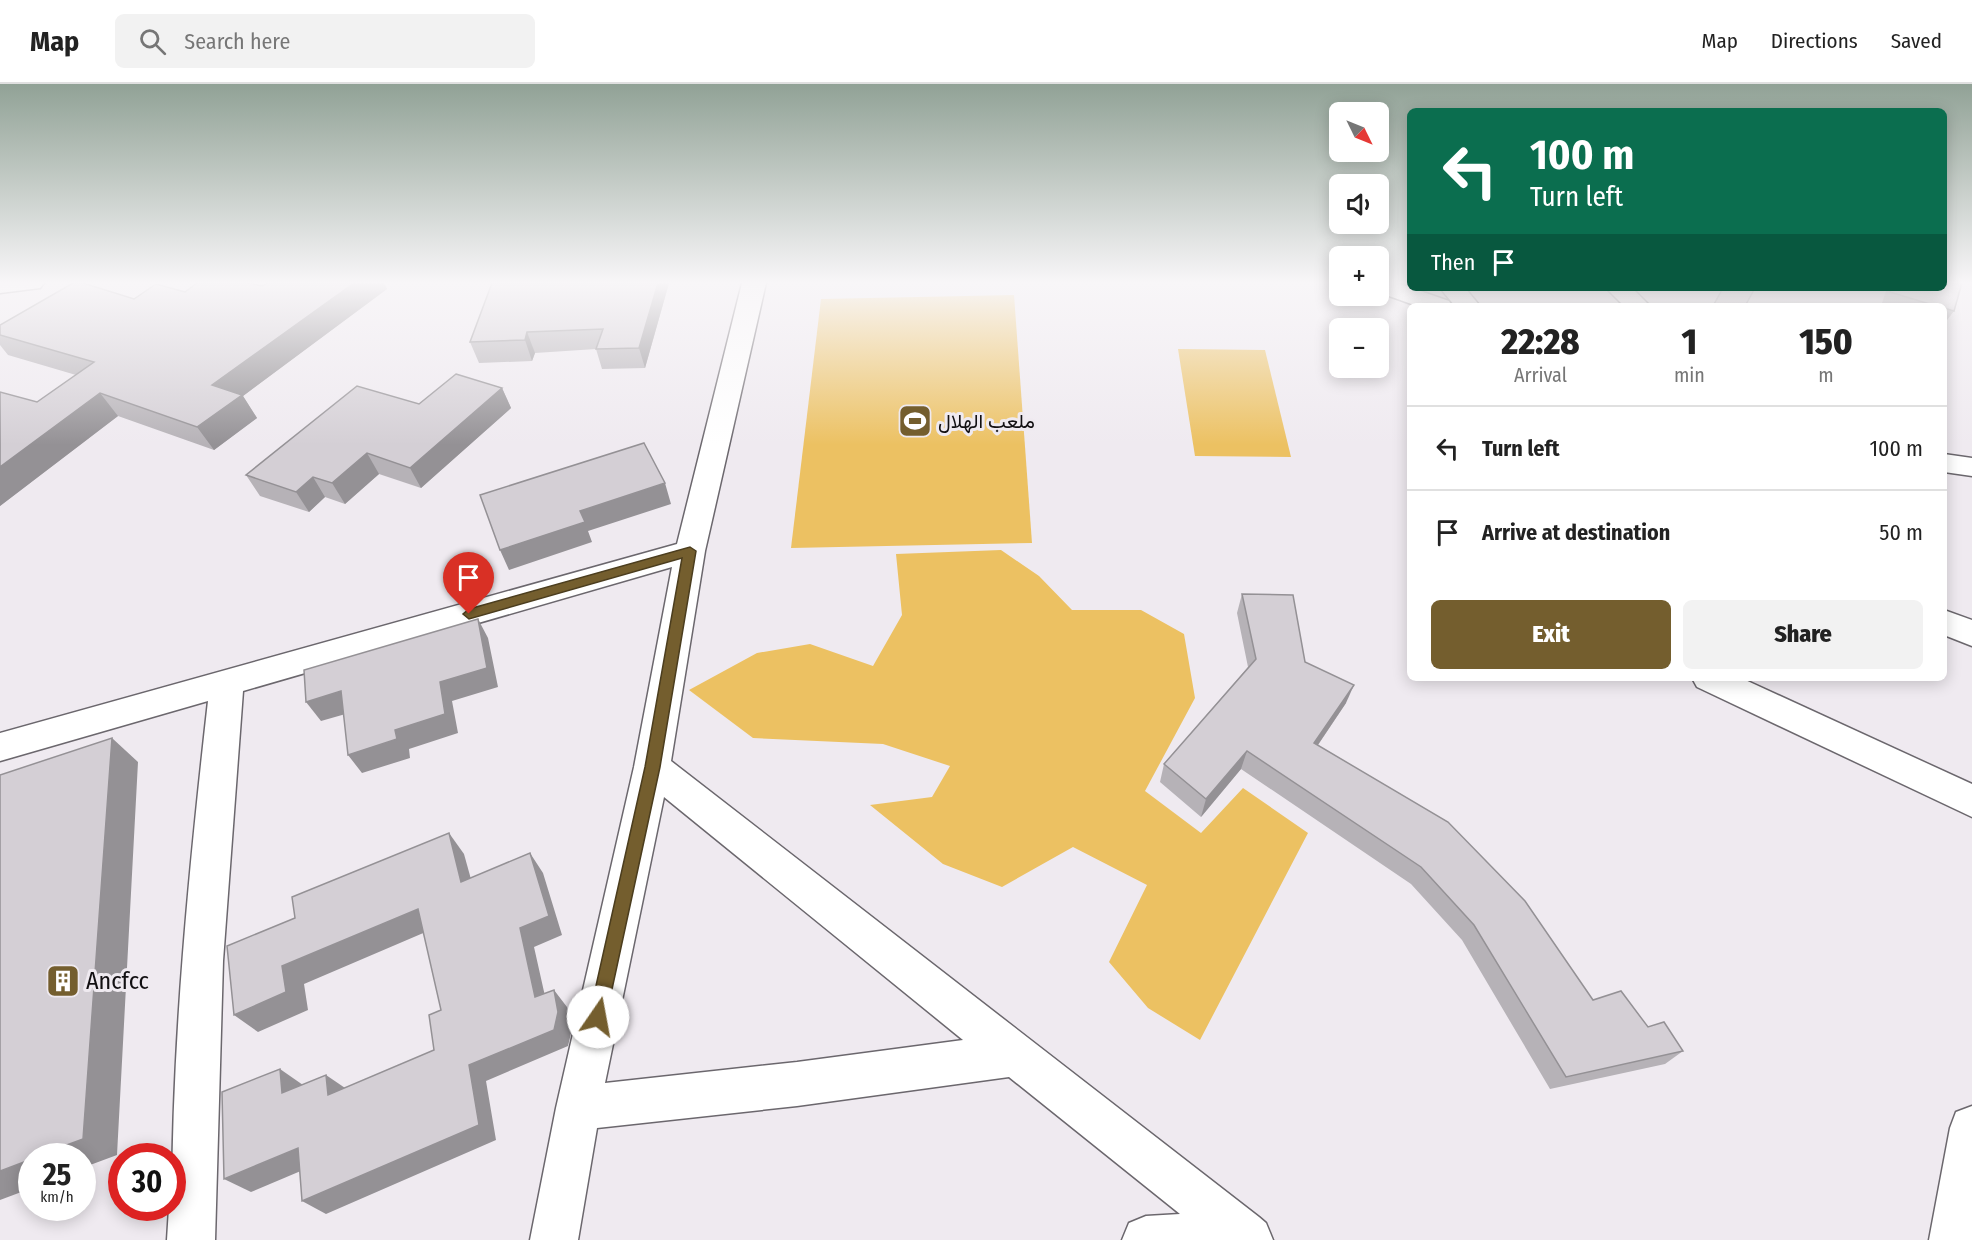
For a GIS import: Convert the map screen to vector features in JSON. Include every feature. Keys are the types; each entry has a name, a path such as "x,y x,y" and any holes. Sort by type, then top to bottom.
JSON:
{"street":[{"path":"554,1240 578,1108 652,767 690,551 741,337"},
{"path":"1947,463 1972,467"},
{"path":"0,747 690,551"},
{"path":"1947,623 1972,634"},
{"path":"1721,681 1972,801"},
{"path":"191,1240 195,1111 207,900 226,683"},
{"path":"652,767 1246,1237"},
{"path":"578,1108 797,1084 1014,1055"},
{"path":"1953,1240 1967,1182 1972,1128"},
{"path":"1146,1240 1246,1237"}],"shaded area":[{"name":"ملعب الهلال","path":"816,337 1017,337 1032,543 791,548"},
{"path":"1178,349 1265,350 1291,457 1195,456"},
{"path":"1001,550 1039,576 1072,610 1141,610 1184,634 1195,698 1145,791 1201,833 1243,788 1308,833 1200,1040 1148,1008 1109,962 1147,885 1073,847 1002,887 943,864 870,805 932,797 950,766 883,744 753,738 689,690 757,653 810,644 873,666 902,615 896,554"}],"building":[{"path":"7,337 279,337 212,385 242,395 197,427 100,393 0,467 0,392 37,402 94,362"},
{"path":"472,337 526,337 525,340 470,342"},
{"path":"600,337 642,337 639,348 596,349"},
{"path":"456,374 502,388 410,468 367,453 332,483 313,477 296,492 246,475 357,386 419,404"},
{"path":"644,443 665,483 580,511 585,522 500,550 480,495"},
{"path":"1242,594 1293,595 1305,662 1354,685 1314,743 1448,822 1525,901 1593,1000 1621,991 1648,1027 1664,1022 1683,1051 1566,1077 1474,925 1421,867 1247,751 1206,799 1164,764 1256,659"},
{"path":"478,619 487,668 440,682 445,714 395,730 397,739 348,755 341,691 306,702 304,670"},
{"name":"Ancfcc","path":"112,738 83,1139 72,1143 18,1143 18,1164 0,1171 0,775"},
{"path":"449,833 461,882 530,853 549,916 520,928 535,997 554,990 558,1012 554,1030 469,1065 479,1125 302,1201 298,1148 224,1179 222,1092 280,1069 282,1093 326,1075 328,1095 434,1050 429,1015 441,1010 418,909 282,966 286,992 234,1015 227,946 295,918 292,897"}],"place":[{"name":"ملعب الهلال","path":"915,421"},
{"name":"Ancfcc","path":"63,981"}],"route":[{"path":"469,614 690,551 652,767 598,1017"}]}
